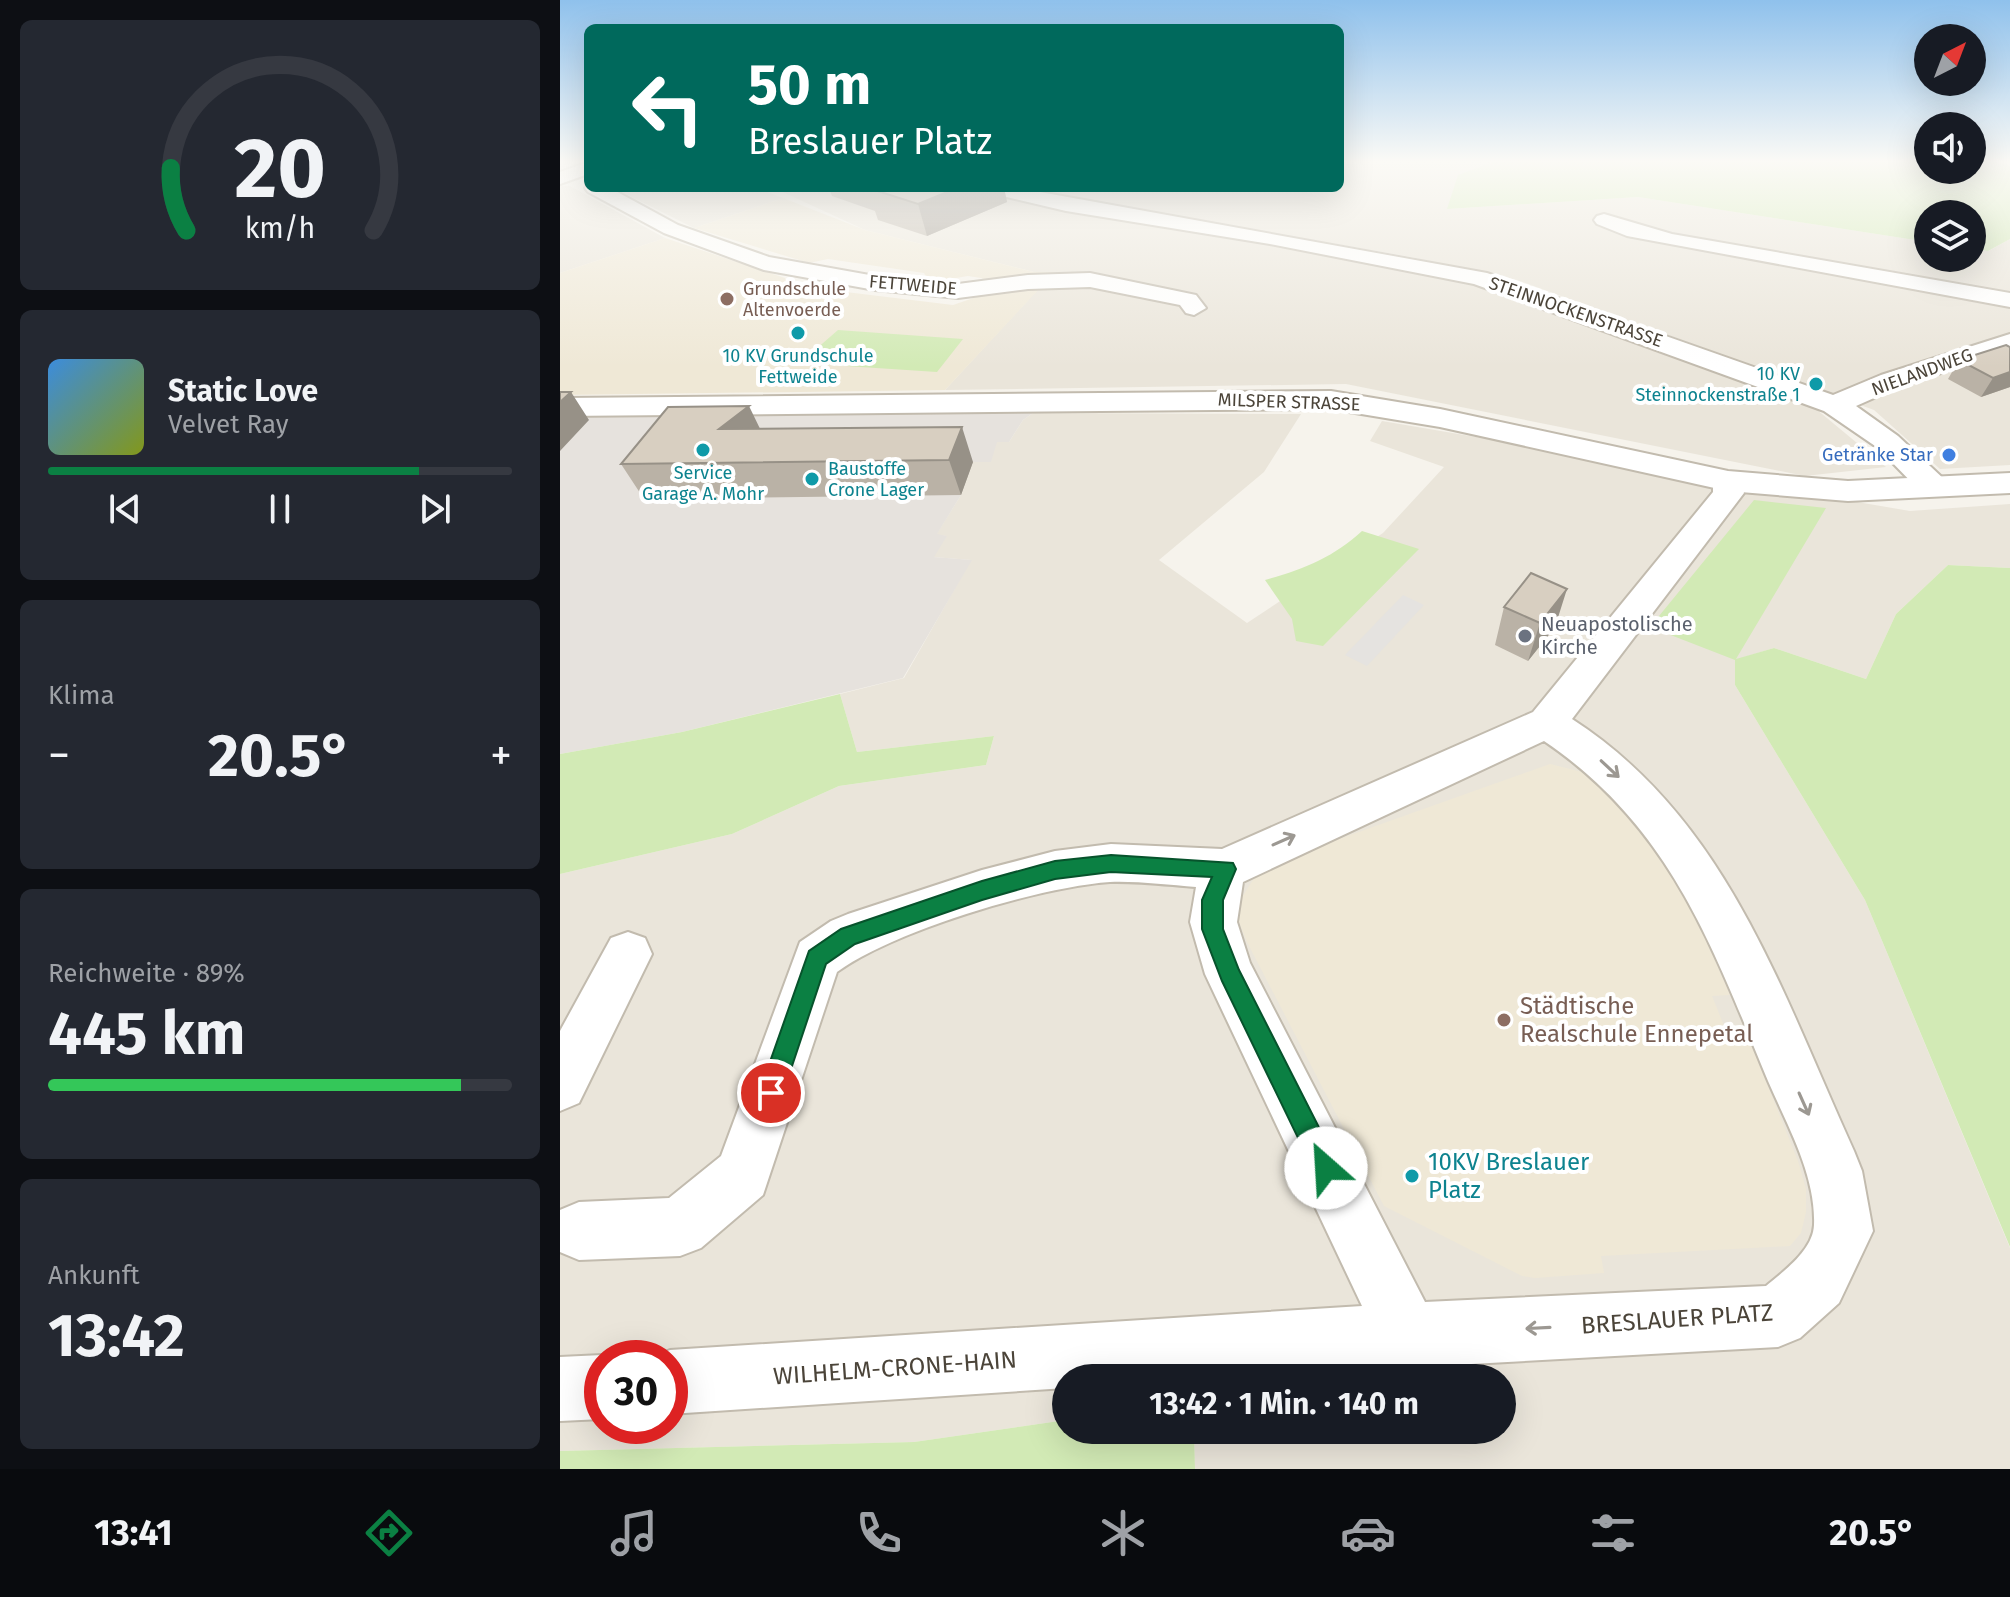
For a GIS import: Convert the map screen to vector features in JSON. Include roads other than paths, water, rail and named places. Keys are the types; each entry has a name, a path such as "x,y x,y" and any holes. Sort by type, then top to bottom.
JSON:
{"street":[{"name":"FETTWEIDE","path":"675,231 764,263 875,283 958,291 1028,282 1090,280 1188,300 1194,308"},
{"name":"STEINNOCKENSTRASSE","path":"1211,231 1479,278 1834,405 1862,419 1889,441 1935,488"},
{"path":"1629,231 2010,300"},
{"name":"NIELANDWEG","path":"1834,405 1890,381 2010,342"},
{"name":"MILSPER STRASSE","path":"560,407 1331,400 1440,418 1728,481 1821,491 2010,483"},
{"path":"579,1231 680,1227 743,1175 817,958 848,936 982,890 1055,870 1111,863 1225,869 1547,723 1729,493 1728,481"},
{"name":"BRESLAUER PLATZ","path":"1408,1334 1778,1316 1818,1282 1844,1231 1834,1171 1728,928 1692,863 1643,801 1594,754 1547,723"},
{"path":"1225,869 1212,900 1213,929 1230,974 1408,1334"},
{"path":"560,1084 628,954"},
{"name":"WILHELM-CRONE-HAIN","path":"688,1381 1408,1334"},
{"path":"560,1389 584,1388"}],"place":[{"name":"Grundschule Altenvoerde","path":"727,299"},
{"name":"10 KV Grundschule Fettweide","path":"798,333"},
{"name":"10 KV Steinnockenstraße 1","path":"1816,384"},
{"name":"Service Garage A. Mohr","path":"703,450"},
{"name":"Getränke Star","path":"1949,455"},
{"name":"Baustoffe Crone Lager","path":"812,479"},
{"name":"Neuapostolische Kirche","path":"1525,636"},
{"name":"Städtische Realschule Ennepetal","path":"1504,1020"},
{"name":"10KV Breslauer Platz","path":"1412,1176"}]}
